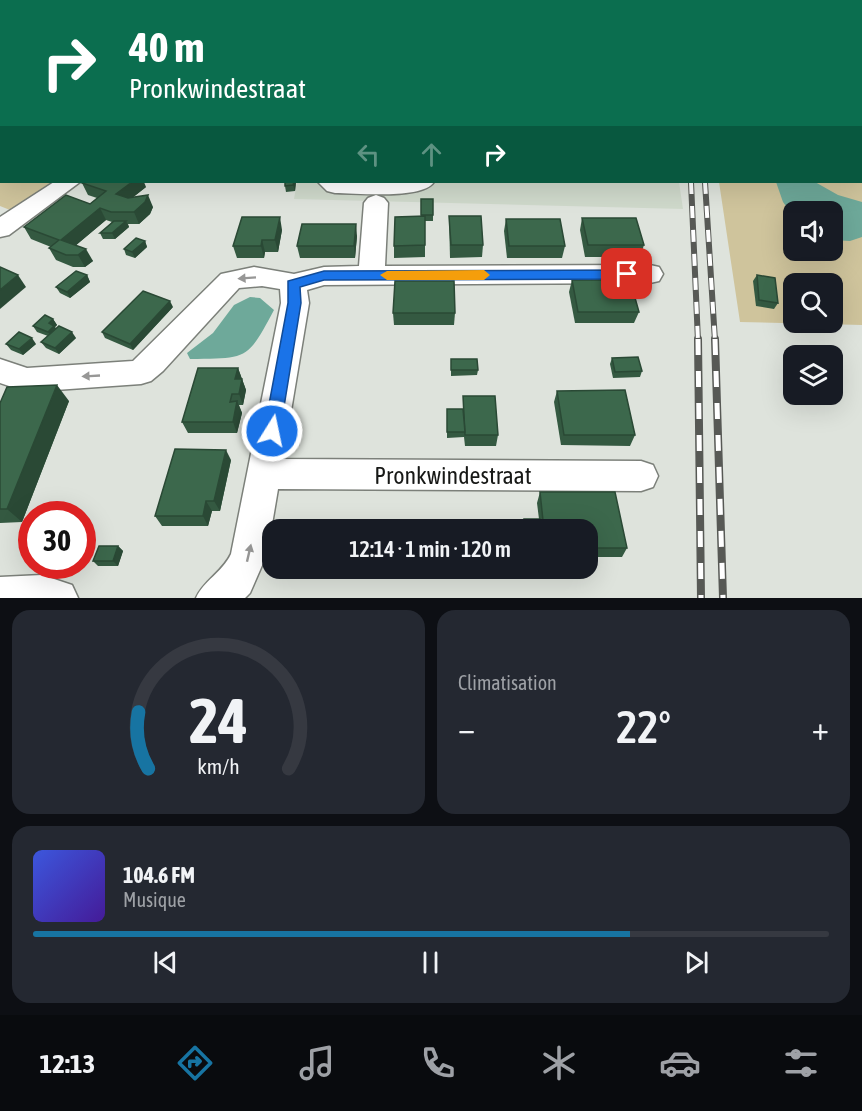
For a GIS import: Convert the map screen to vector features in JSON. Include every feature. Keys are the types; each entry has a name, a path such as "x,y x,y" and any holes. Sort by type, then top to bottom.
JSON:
{"street":[{"path":"0,229 68,183"},
{"path":"330,183 335,186 412,186 420,183"},
{"path":"371,275 376,203"},
{"path":"0,371 27,380 126,375 141,372 153,363 230,282 241,277 274,278 293,284 324,276 650,274"},
{"path":"215,598 236,583 245,569 294,303 293,284"},
{"name":"Pronkwindestraat","path":"264,474 641,476"},
{"path":"0,596 42,594 59,598"}],"shaded area":[{"path":"0,183 51,183 10,210 0,206"},
{"path":"297,183 679,183 683,209 294,199"},
{"path":"719,183 862,183 862,325 843,325 843,273 783,273 783,323 740,322"},
{"path":"776,183 817,183 838,195 862,202 862,237 843,241 843,201 783,202"},
{"path":"250,297 260,298 274,310 251,348 235,357 190,359 187,353 213,333 234,305"}],"building":[{"path":"82,183 131,183 116,194 128,198 148,195 145,202 134,212 111,212 100,208 61,240 86,249 78,255 66,255 49,248 59,240 24,227 66,195 90,204 106,191"},
{"path":"421,199 433,199 433,215 421,215"},
{"path":"425,216 425,245 394,246 395,217"},
{"path":"449,216 481,216 483,245 451,245"},
{"path":"242,217 280,217 275,240 262,240 261,246 233,246"},
{"path":"582,218 636,218 644,245 588,245"},
{"path":"506,219 560,219 565,246 509,246"},
{"path":"114,221 126,221 112,233 100,233"},
{"path":"302,224 356,224 354,246 297,246"},
{"path":"136,238 145,241 132,252 124,249"},
{"path":"0,267 18,275 0,290"},
{"path":"76,271 87,275 67,292 56,287"},
{"path":"757,275 775,278 778,303 759,300"},
{"path":"572,280 630,280 639,312 578,312"},
{"path":"395,281 454,281 455,313 393,313"},
{"path":"143,291 170,301 130,344 102,332"},
{"path":"45,315 53,319 49,323 54,326 48,332 33,326"},
{"path":"59,326 72,332 55,348 41,342"},
{"path":"19,332 32,338 19,349 6,344"},
{"path":"638,357 642,371 615,372 612,358"},
{"path":"451,359 477,359 478,370 451,370"},
{"path":"198,368 238,368 235,379 242,379 239,394 232,394 230,402 237,401 233,422 182,422"},
{"path":"57,385 7,509 0,509 0,403 7,387"},
{"path":"625,390 635,435 564,435 557,391"},
{"path":"463,396 495,396 498,435 465,435"},
{"path":"447,409 463,409 465,432 447,432"},
{"path":"175,449 226,450 214,501 206,501 203,516 155,516"},
{"path":"540,492 615,492 627,548 598,548 598,519 543,519"},
{"path":"99,546 118,546 113,561 96,561"}],"railway":[{"path":"691,183 698,341"},
{"path":"705,183 715,341"},
{"path":"698,339 701,598"},
{"path":"715,339 723,598"}],"slow traffic":[{"path":"387,275 484,275"}],"route":[{"path":"272,431 294,303 293,284 324,276 627,274"}]}
